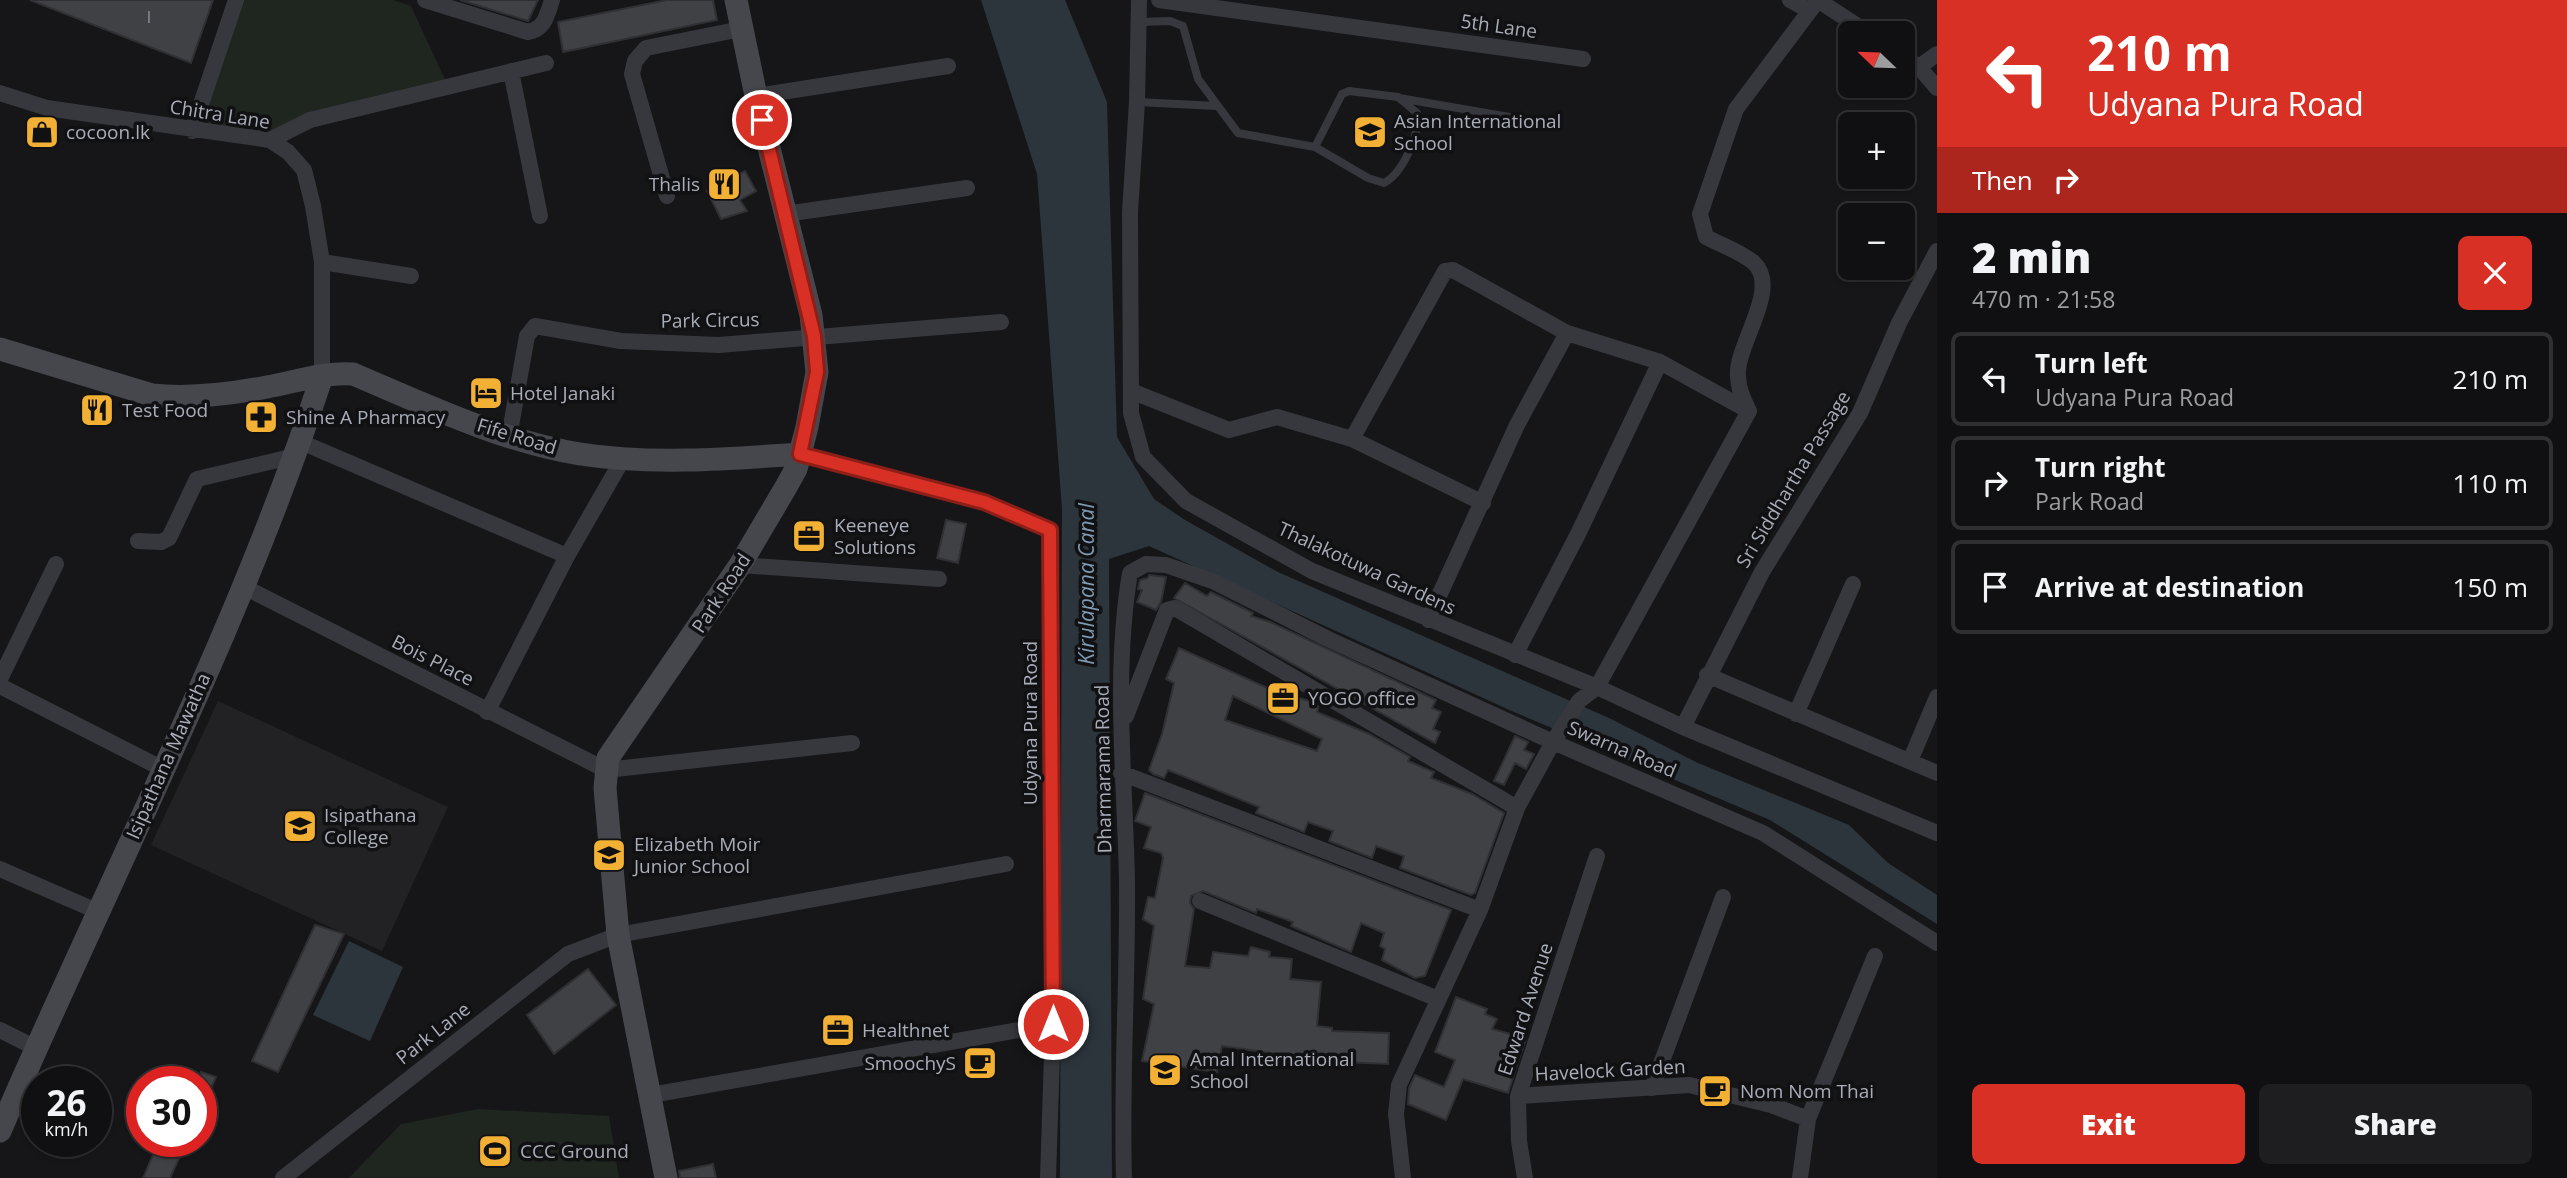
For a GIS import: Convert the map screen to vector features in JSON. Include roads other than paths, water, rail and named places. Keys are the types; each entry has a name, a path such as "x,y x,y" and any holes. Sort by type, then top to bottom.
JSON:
{"main road":[{"name":"Park Road","path":"666,1178 618,935 609,851 606,770 608,758 740,565 786,487 800,454 817,372 814,336 756,96 736,0"},
{"name":"Fife Road","path":"0,349 152,395 174,398 265,388 322,376 353,374 509,437 580,454 715,460 800,454"},
{"name":"Isipathana Mawatha","path":"0,1130 163,769 242,586 298,449 322,376"}],"street":[{"path":"191,131 236,0"},
{"path":"425,0 528,32 537,31 545,22 552,0"},
{"name":"Thalakotuwa Gardens","path":"1139,0 1137,102 1130,212 1131,413 1143,457 1186,501 1312,570 1428,620 1597,687 1683,727 1937,833"},
{"name":"5th Lane","path":"1159,0 1583,59"},
{"path":"1790,0 1815,4 1846,21"},
{"path":"1749,411 1740,393 1737,372 1762,293 1763,277 1754,263 1706,237 1700,214 1736,108 1815,4"},
{"path":"667,196 632,74 635,61 646,48 741,29"},
{"path":"1919,67 1937,54"},
{"path":"270,140 310,120 546,64"},
{"path":"1915,64 1937,88"},
{"path":"756,96 948,66"},
{"path":"511,71 540,216"},
{"name":"Chitra Lane","path":"0,93 47,108 191,131 270,140 288,152 303,170 322,262 322,376"},
{"path":"785,214 967,188"},
{"name":"Sri Siddhartha Passage","path":"1683,727 1762,572 1860,413 1899,323 1937,251"},
{"path":"322,262 411,276"},
{"path":"1352,439 1445,271 1453,270 1566,333 1660,362 1749,411"},
{"name":"Park Circus","path":"509,437 527,336 536,326 621,341 719,345 1001,322"},
{"path":"1428,620 1517,425 1566,333"},
{"path":"1515,655 1578,534 1660,362"},
{"path":"1131,391 1229,430 1277,417 1352,439 1483,503"},
{"path":"1553,742 1579,701 1597,687 1749,411"},
{"path":"138,541 161,542 169,538 197,479 298,449 567,556"},
{"name":"Udyana Pura Road","path":"800,454 984,502 1050,530 1053,1024 1048,1178"},
{"path":"487,712 567,556 624,457"},
{"path":"0,680 56,564"},
{"name":"Dharmarama Road","path":"1124,1178 1122,1115 1127,881 1121,773 1124,607 1130,573 1146,564 1166,565 1215,582 1328,639 1553,742"},
{"path":"740,565 939,579"},
{"path":"1796,714 1853,584"},
{"name":"Bois Place","path":"242,586 606,770"},
{"path":"1122,725 1167,610 1175,608 1517,808"},
{"path":"1707,676 1937,772"},
{"path":"0,686 163,769"},
{"path":"1910,761 1937,697"},
{"name":"Swarna Road","path":"1403,1178 1396,1114 1399,1085 1480,910 1517,808 1553,742 1763,833 1937,943"},
{"path":"606,770 852,743"},
{"path":"1121,773 1480,910"},
{"name":"Edward Avenue","path":"1525,1178 1519,1141 1518,1096 1598,856"},
{"name":"Park Lane","path":"283,1178 568,954 618,935 1006,864"},
{"path":"0,869 99,912"},
{"path":"1652,1088 1723,897"},
{"path":"1200,901 1438,999"},
{"path":"1800,1178 1808,1119 1875,956"},
{"path":"651,1095 1053,1024"},
{"path":"0,1031 36,1048"},
{"name":"Havelock Garden","path":"1518,1096 1689,1085 1771,1105 1808,1119"}],"lane":[{"path":"1140,22 1170,20 1183,26 1198,79 1217,106 1244,136 1315,147 1368,178 1384,183 1394,177 1419,125 1417,113 1398,97"},
{"path":"1315,147 1342,94 1349,91 1545,123"},
{"path":"1137,102 1217,106"}],"water":[{"name":"Kirulapana Canal","path":"981,0 1065,0 1107,102 1117,437 1154,499 1185,520 1278,572 1609,718 1698,763 1849,825 1888,863 1937,895 1937,924 1770,820 1514,712 1149,546 1109,559 1112,1178 1060,1178 1062,509 1037,174"},
{"path":"349,941 403,967 370,1041 313,1015"}],"place":[{"name":"cocoon.lk","path":"42,132"},
{"name":"Asian International School","path":"1370,132"},
{"name":"Thalis","path":"724,184"},
{"name":"Hotel Janaki","path":"486,393"},
{"name":"Test Food","path":"97,410"},
{"name":"Shine A Pharmacy","path":"261,417"},
{"name":"Keeneye Solutions","path":"809,536"},
{"name":"YOGO office","path":"1283,698"},
{"name":"Isipathana College","path":"300,826"},
{"name":"Elizabeth Moir Junior School","path":"609,855"},
{"name":"Healthnet","path":"838,1030"},
{"name":"SmoochyS","path":"980,1063"},
{"name":"Amal International School","path":"1165,1070"},
{"name":"Nom Nom Thai","path":"1715,1091"},
{"name":"CCC Ground","path":"495,1151"}]}
